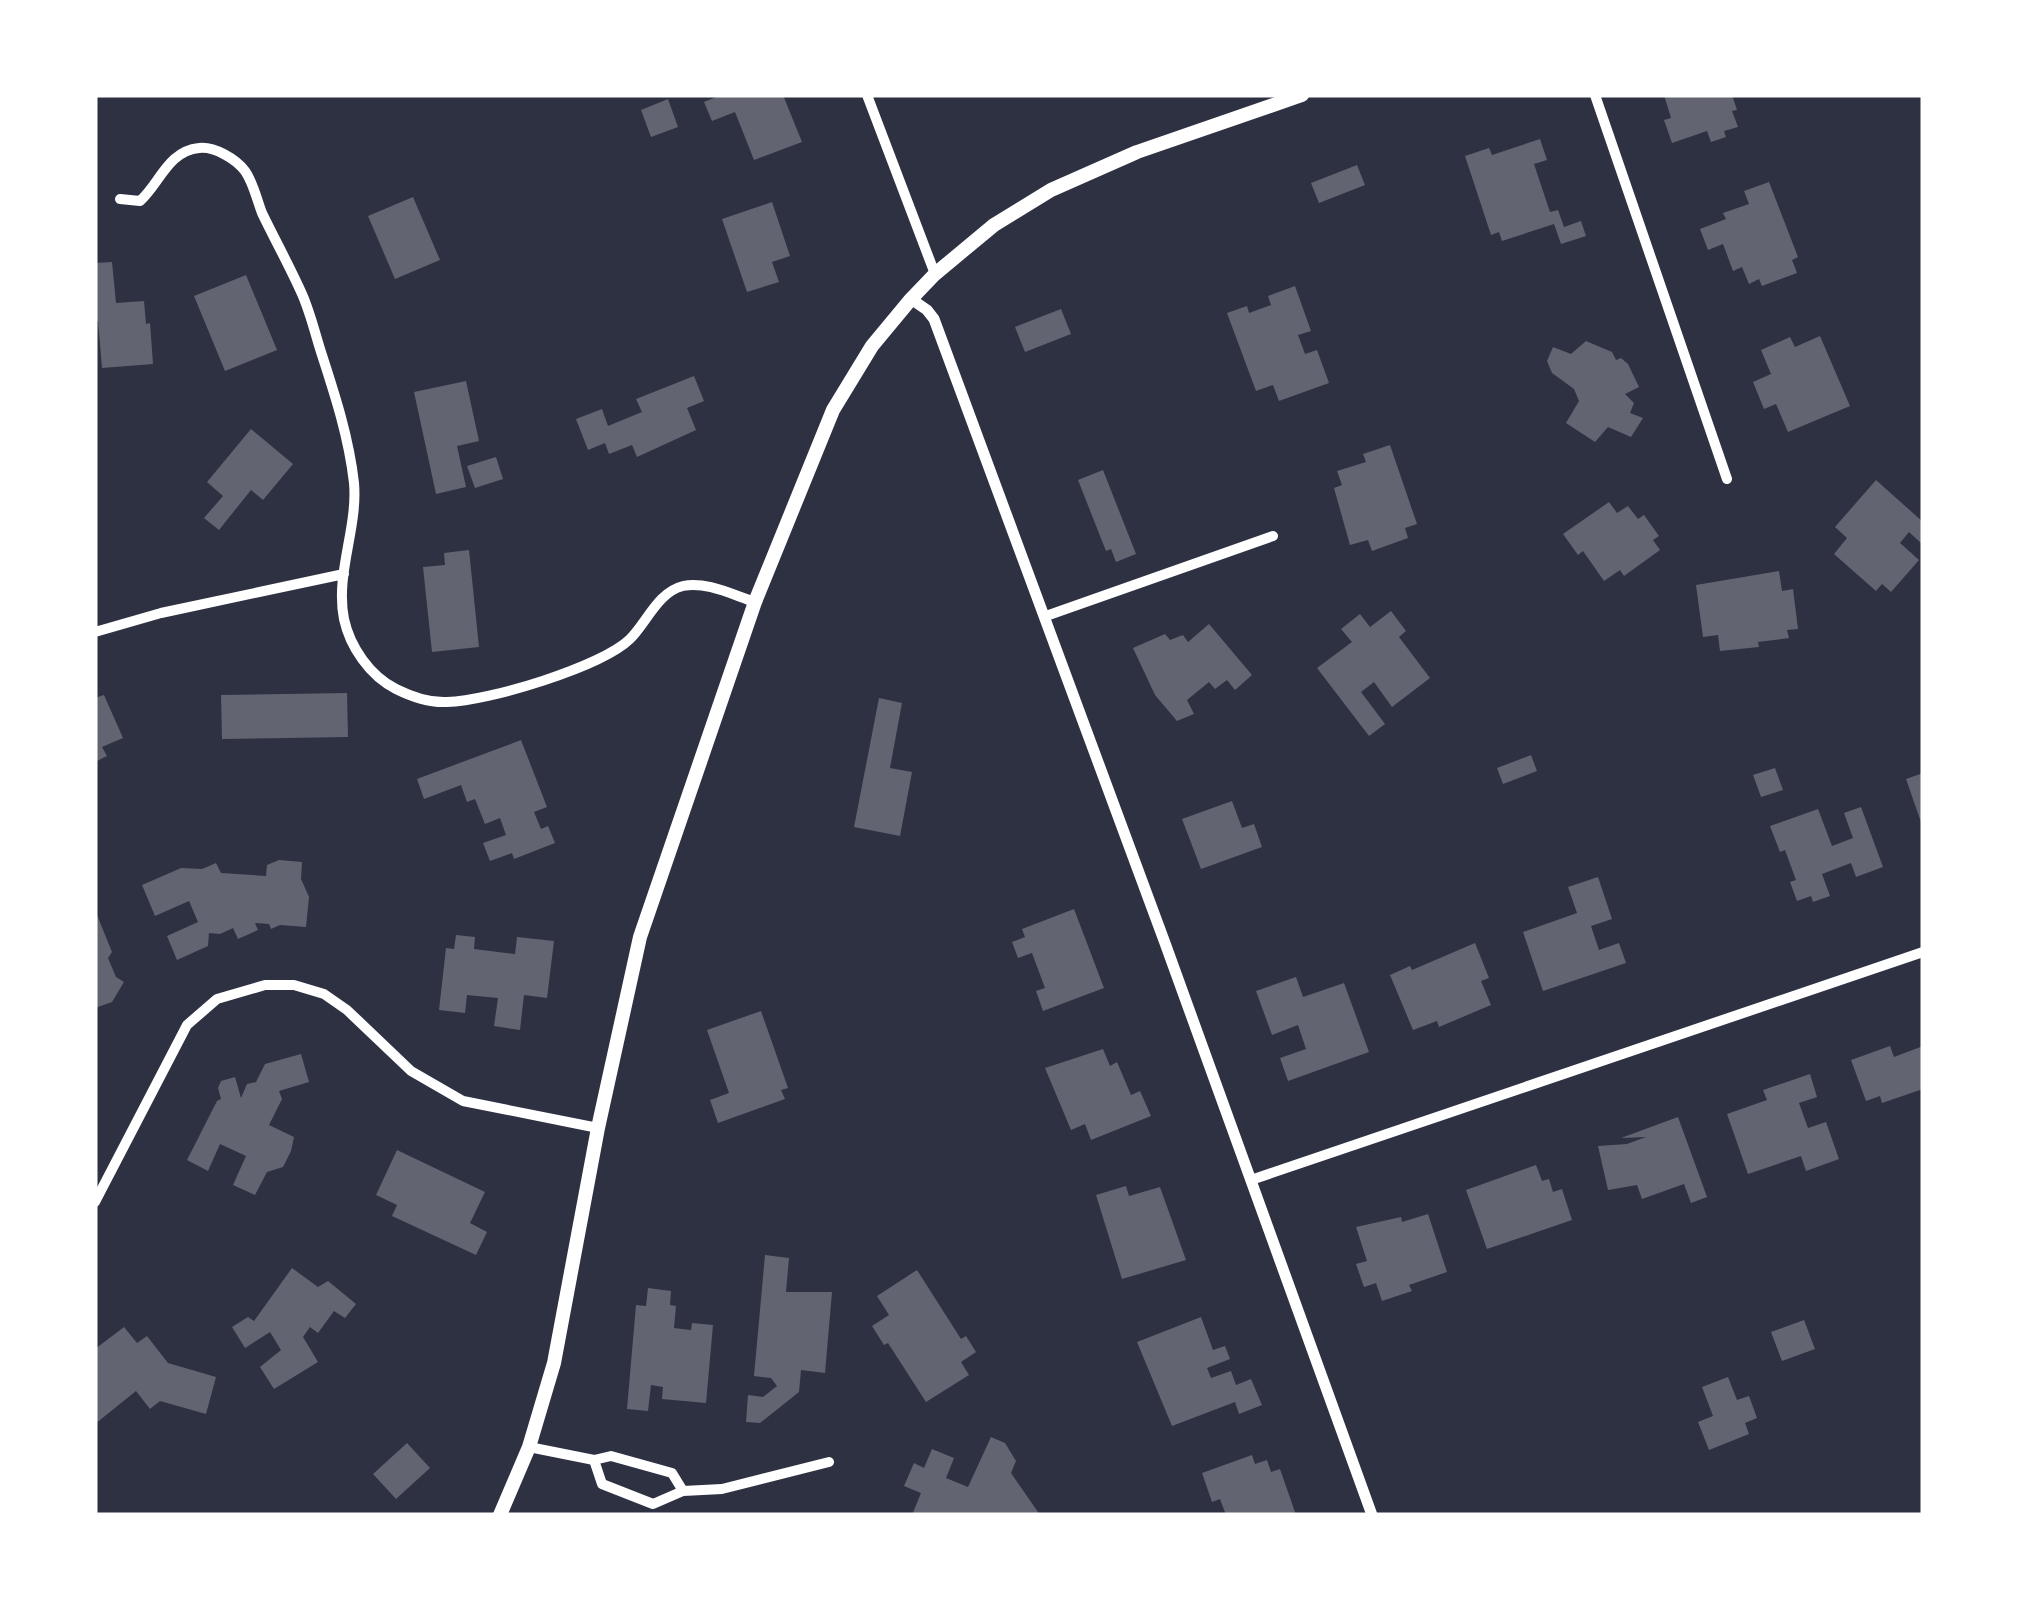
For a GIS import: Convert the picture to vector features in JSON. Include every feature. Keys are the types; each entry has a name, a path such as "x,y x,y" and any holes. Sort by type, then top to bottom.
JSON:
{"main road":[{"path":"500,1515 529,1447 554,1363 598,1128 640,938 755,602 833,410 872,346 911,299 994,225 1051,190 1137,152 1302,95"}],"street":[{"path":"867,95 935,274"},
{"path":"1595,95 1727,479"},
{"path":"120,199 140,201 154,189 176,156 200,147 222,153 245,171 304,298 345,428 354,488 344,574 345,622 355,648 370,670 391,687 416,698 442,703 466,701 600,660 630,640 664,597 678,587 704,586 755,602"},
{"path":"911,299 934,319 1046,616 1372,1515"},
{"path":"1046,616 1273,536"},
{"path":"95,632 161,613 344,574"},
{"path":"1251,1180 1923,952"},
{"path":"95,1202 187,1025 217,999 265,984 294,985 324,994 347,1010 411,1070 463,1101 598,1128"},
{"path":"529,1447 594,1460 611,1456 672,1474 683,1491"},
{"path":"594,1460 602,1484 653,1504 683,1491 722,1490 828,1462"}],"building":[{"path":"721,95 783,95 802,142 754,160 735,112 712,121 704,102"},
{"path":"1664,95 1732,95 1738,127 1724,131 1726,137 1711,142 1707,131 1672,143 1664,120 1671,118"},
{"path":"668,99 678,127 651,137 641,110"},
{"path":"1540,139 1547,160 1534,164 1550,212 1558,210 1564,227 1581,221 1586,236 1561,244 1554,224 1502,241 1499,232 1491,235 1465,156 1489,148 1492,155"},
{"path":"1357,165 1365,185 1319,203 1311,183"},
{"path":"1769,182 1798,257 1792,260 1797,273 1762,286 1759,279 1749,284 1742,267 1733,271 1723,244 1708,250 1700,229 1726,219 1723,213 1749,204 1744,191"},
{"path":"413,197 440,260 395,279 368,216"},
{"path":"772,202 790,256 772,262 779,282 747,292 722,219"},
{"path":"112,262 116,303 144,301 153,364 102,368 95,321 95,263"},
{"path":"246,275 277,350 225,371 194,296"},
{"path":"1295,286 1311,331 1298,335 1305,354 1317,350 1329,383 1279,401 1273,385 1256,391 1227,313 1247,306 1249,313 1271,305 1268,296"},
{"path":"1061,309 1071,334 1025,352 1015,327"},
{"path":"1820,336 1850,406 1788,432 1776,404 1764,409 1753,382 1771,374 1761,350 1790,337 1795,347"},
{"path":"1586,341 1628,364 1639,387 1625,394 1634,403 1630,413 1643,418 1631,437 1608,427 1595,442 1566,423 1579,401 1574,389 1552,373 1547,361 1553,347 1571,354"},
{"path":"694,376 704,401 687,408 696,430 637,457 632,445 609,454 605,443 588,450 576,419 602,409 608,426 642,412 636,399"},
{"path":"466,381 479,441 457,446 466,487 436,494 414,392"},
{"path":"251,429 293,464 263,500 251,490 219,530 204,518 223,496 207,482"},
{"path":"1390,445 1417,524 1405,528 1408,538 1372,551 1368,540 1350,545 1334,488 1342,485 1337,471 1366,462 1363,454"},
{"path":"496,457 503,479 475,488 467,466"},
{"path":"1103,470 1136,554 1116,562 1111,549 1106,551 1078,480"},
{"path":"1876,480 1923,522 1921,543 1909,532 1900,543 1919,560 1891,592 1882,584 1876,591 1834,554 1847,538 1835,527"},
{"path":"1609,502 1617,513 1628,506 1638,519 1644,515 1659,536 1653,540 1660,550 1624,576 1620,570 1604,581 1583,551 1578,555 1563,534"},
{"path":"469,550 479,647 432,652 423,567 445,565 444,553"},
{"path":"1779,571 1782,591 1793,589 1798,629 1787,630 1789,638 1758,642 1759,647 1720,651 1718,635 1703,637 1696,585"},
{"path":"1391,611 1406,631 1399,637 1430,678 1392,707 1374,682 1361,692 1385,724 1369,736 1317,668 1352,642 1341,629 1360,614 1370,627"},
{"path":"1209,624 1252,675 1235,690 1227,680 1215,689 1209,682 1187,700 1194,714 1177,721 1155,695 1133,648 1165,634 1170,640 1183,635 1188,642"},
{"path":"347,693 348,737 222,739 221,695"},
{"path":"104,695 123,738 102,747 107,756 95,762 95,698"},
{"path":"879,698 902,703 890,768 912,772 900,836 854,827"},
{"path":"521,740 547,807 534,812 541,829 548,826 555,843 514,859 512,853 490,861 483,843 506,835 500,818 485,824 475,799 467,802 461,785 424,799 417,779"},
{"path":"1531,755 1537,771 1503,784 1497,768"},
{"path":"1775,768 1783,790 1761,797 1753,775"},
{"path":"1923,773 1923,825 1922,825 1906,779"},
{"path":"1232,801 1242,828 1254,824 1262,847 1201,869 1182,819"},
{"path":"1861,807 1883,867 1856,877 1851,863 1822,874 1830,896 1813,902 1811,896 1797,901 1790,882 1796,880 1785,850 1780,852 1770,826 1818,809 1832,846 1853,838 1844,813"},
{"path":"279,860 302,862 301,879 309,897 306,927 280,925 271,929 269,924 255,923 258,930 238,939 233,928 220,934 209,933 208,946 177,960 167,936 198,922 189,901 155,916 142,885 181,868 202,869 216,863 221,873 266,876 267,865"},
{"path":"1598,877 1612,919 1591,926 1599,950 1619,943 1626,963 1543,991 1523,932 1577,913 1568,887"},
{"path":"1074,909 1104,988 1043,1011 1036,991 1045,988 1032,953 1018,958 1012,942 1025,937 1022,929"},
{"path":"95,910 112,952 108,958 116,977 124,982 112,1002 95,1008"},
{"path":"456,935 475,937 474,949 515,954 517,937 554,941 547,998 524,995 520,1030 494,1026 498,998 467,995 465,1013 439,1010 446,948 454,949"},
{"path":"1475,943 1489,978 1481,981 1491,1005 1439,1027 1437,1021 1413,1030 1390,975 1410,966 1412,970"},
{"path":"1296,977 1303,997 1344,983 1369,1052 1288,1081 1280,1058 1306,1049 1298,1025 1272,1035 1256,991"},
{"path":"761,1011 788,1088 781,1090 785,1099 718,1123 710,1100 729,1093 707,1030"},
{"path":"1890,1046 1894,1057 1923,1046 1923,1089 1882,1103 1880,1096 1866,1101 1851,1060"},
{"path":"1103,1049 1110,1066 1117,1062 1131,1095 1140,1091 1151,1116 1091,1140 1085,1124 1071,1130 1045,1068"},
{"path":"301,1054 309,1082 279,1091 282,1099 269,1125 294,1137 291,1151 283,1167 267,1172 255,1195 233,1185 246,1156 220,1144 208,1171 187,1160 221,1099 221,1081 235,1077 241,1098 247,1084 256,1082 265,1064"},
{"path":"1810,1074 1817,1097 1799,1103 1808,1128 1826,1122 1839,1159 1806,1171 1801,1156 1748,1174 1727,1114 1767,1100 1763,1090"},
{"path":"1678,1117 1707,1197 1691,1203 1684,1184 1642,1199 1637,1185 1608,1190 1598,1146 1627,1144 1646,1137 1621,1138"},
{"path":"397,1150 485,1192 470,1223 487,1232 476,1255 392,1216 397,1205 376,1195"},
{"path":"1536,1165 1542,1181 1549,1179 1553,1192 1562,1189 1572,1220 1487,1249 1466,1190"},
{"path":"1126,1186 1129,1196 1160,1187 1186,1260 1122,1279 1096,1195"},
{"path":"1428,1214 1447,1272 1409,1285 1412,1291 1382,1301 1376,1283 1364,1287 1356,1264 1367,1261 1356,1227 1401,1217 1402,1222"},
{"path":"765,1255 789,1258 786,1292 832,1292 825,1373 801,1370 799,1392 760,1423 746,1422 748,1395 763,1397 777,1386 771,1378 754,1376"},
{"path":"292,1268 318,1287 328,1281 356,1304 345,1318 334,1311 318,1333 310,1327 303,1337 318,1362 274,1389 260,1367 281,1350 270,1332 245,1348 232,1327 248,1317 254,1321"},
{"path":"917,1270 961,1339 966,1336 976,1352 961,1362 969,1375 926,1402 888,1343 884,1345 872,1326 889,1315 877,1296"},
{"path":"648,1288 671,1291 670,1305 676,1306 674,1328 691,1330 692,1323 713,1325 706,1403 662,1399 663,1387 651,1385 648,1411 627,1409 636,1305 646,1306"},
{"path":"1201,1317 1213,1350 1225,1346 1230,1359 1207,1368 1211,1378 1231,1371 1236,1385 1251,1379 1262,1405 1239,1414 1235,1402 1172,1426 1137,1342"},
{"path":"1804,1320 1815,1349 1782,1361 1771,1332"},
{"path":"124,1327 137,1343 147,1336 168,1363 216,1377 206,1414 160,1401 150,1409 136,1391 95,1424 95,1349"},
{"path":"1728,1377 1737,1400 1749,1396 1757,1418 1745,1423 1749,1434 1709,1450 1698,1422 1713,1416 1702,1387"},
{"path":"991,1437 1005,1443 1016,1461 1011,1473 1040,1515 912,1515 921,1493 904,1486 914,1463 924,1468 932,1449 954,1458 946,1478 968,1487"},
{"path":"407,1443 430,1468 396,1499 373,1474"},
{"path":"1252,1455 1255,1464 1267,1460 1271,1472 1280,1469 1296,1515 1226,1515 1220,1499 1212,1502 1202,1473"}]}
